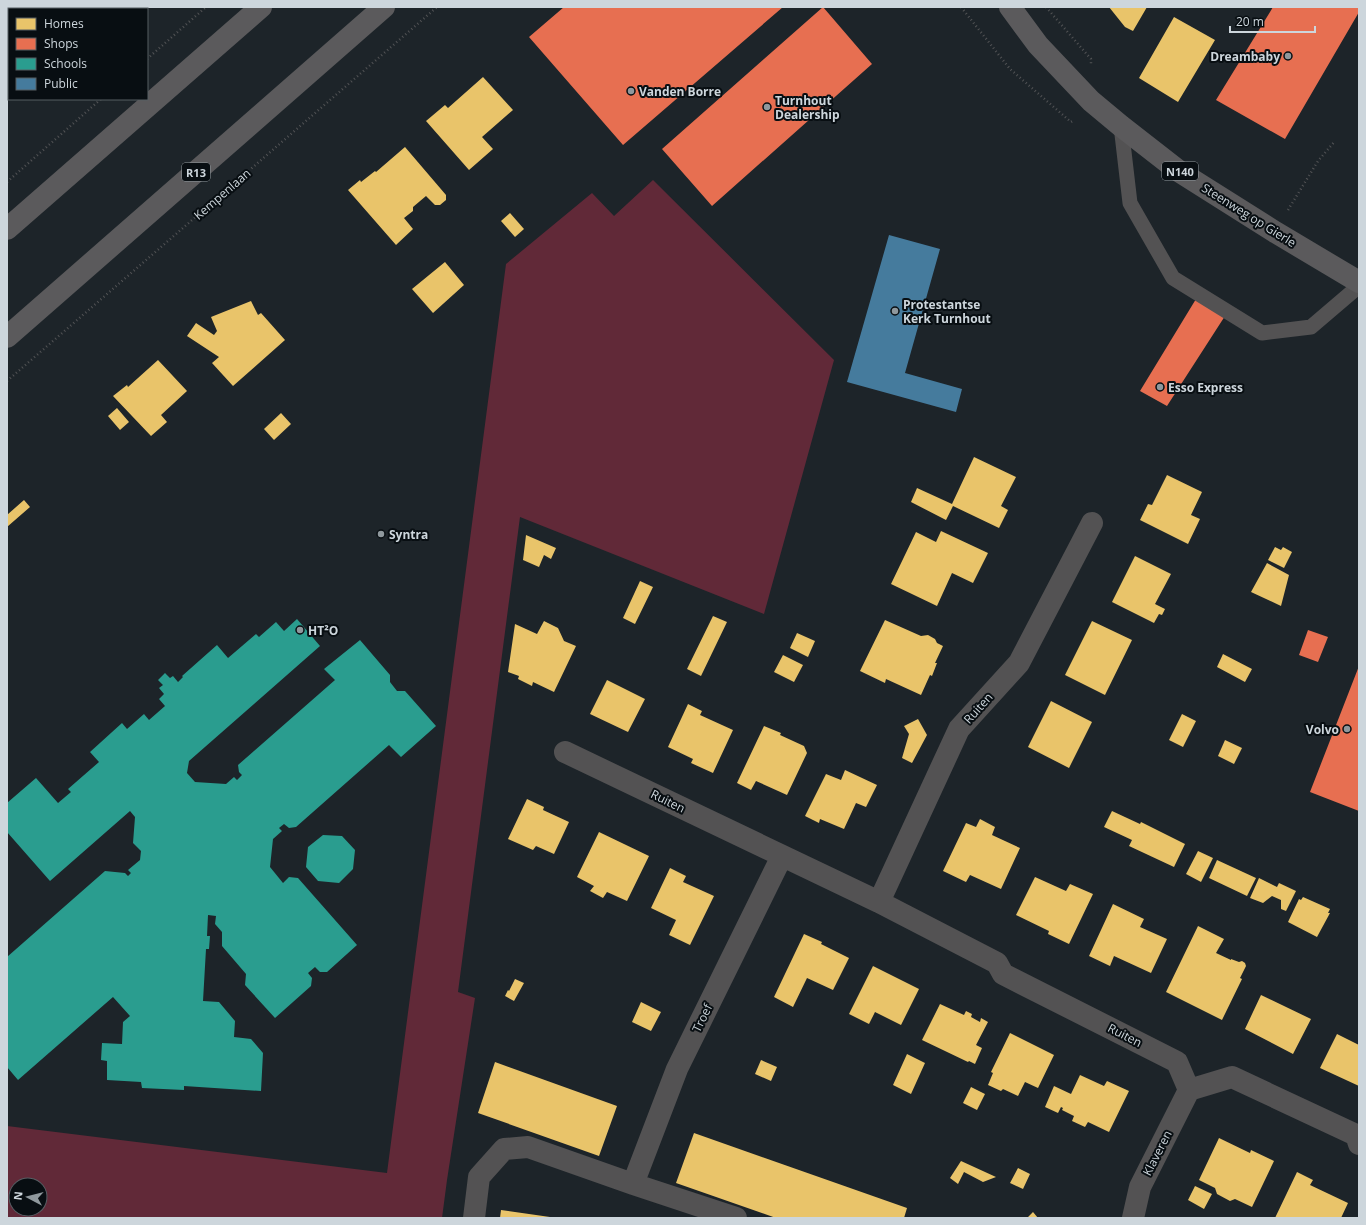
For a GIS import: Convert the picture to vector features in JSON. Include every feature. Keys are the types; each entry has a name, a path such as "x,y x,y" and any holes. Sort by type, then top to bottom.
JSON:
{"main road":[{"path":"7,229 261,7"},
{"name":"R13","path":"7,337 384,7"},
{"name":"Steenweg op Gierle","path":"1010,7 1038,45 1091,102 1121,126 1180,172 1275,232 1359,282"}],"street":[{"name":"Ruiten","path":"878,902 959,729 1019,663 1092,523"},
{"name":"Ruiten","path":"565,752 878,902 997,964 1003,974 1177,1062 1189,1090"},
{"name":"Troef","path":"633,1184 677,1070 782,856"},
{"path":"1189,1090 1232,1077 1356,1136 1359,1144"},
{"name":"Klaveren","path":"1133,1218 1140,1187 1189,1090"},
{"path":"474,1218 479,1177 504,1149 528,1147 736,1218"}],"lane":[{"path":"1121,126 1130,203 1173,278 1262,332 1311,327 1359,286"}],"path":[{"path":"148,58 206,7"},
{"name":"Kempenlaan","path":"7,381 437,7"},
{"path":"961,7 1010,69 1071,122 1091,102"},
{"path":"7,182 100,100"},
{"path":"1275,232 1318,161 1335,141"}],"shaded area":[{"path":"653,180 834,360 764,614 520,517 458,992 475,998 442,1218 7,1218 7,1126 387,1173 506,264 592,193 614,216"}],"building: Homes":[{"path":"1109,7 1147,7 1133,31 1125,27"},
{"path":"1174,17 1215,40 1178,102 1139,78"},
{"path":"483,77 513,110 482,137 493,149 469,170 426,121 445,105 448,108"},
{"path":"405,147 446,195 446,200 440,205 435,205 426,196 413,207 413,211 404,218 413,229 396,245 348,190 360,180 361,182 375,171 376,172"},
{"path":"510,213 524,229 515,237 501,221"},
{"path":"445,262 464,285 433,313 412,289"},
{"path":"251,301 258,315 261,313 285,340 233,386 212,363 219,357 187,336 196,323 214,335 217,331 211,317"},
{"path":"158,360 187,391 161,415 167,422 151,436 113,396 127,385 128,387"},
{"path":"117,408 129,422 120,430 108,416"},
{"path":"281,413 291,424 274,440 264,429"},
{"path":"974,457 1016,477 1001,506 1008,510 999,528 953,506 946,520 911,502 917,488 952,504"},
{"path":"1167,475 1202,492 1191,515 1200,519 1188,544 1140,520 1148,504 1152,505"},
{"path":"24,500 30,507 7,527 7,515"},
{"path":"941,531 988,553 973,583 952,573 937,606 891,584 916,532 936,542"},
{"path":"526,535 556,548 551,559 544,555 539,567 523,560"},
{"path":"1275,547 1281,550 1283,547 1292,552 1284,568 1268,560"},
{"path":"1135,556 1171,574 1155,604 1165,609 1162,615 1159,614 1154,623 1112,602"},
{"path":"1267,563 1289,575 1281,606 1251,592"},
{"path":"640,581 653,587 635,624 623,618"},
{"path":"713,616 727,622 701,676 687,669"},
{"path":"885,620 921,636 928,635 943,646 935,663 937,663 932,676 930,675 921,695 886,679 885,683 860,671"},
{"path":"544,621 558,628 564,641 576,646 554,692 533,682 532,686 518,679 519,676 508,672 515,624 537,634"},
{"path":"1092,621 1132,640 1105,695 1065,675"},
{"path":"797,633 815,641 808,657 790,648"},
{"path":"1223,654 1252,669 1245,682 1217,667"},
{"path":"783,655 803,665 794,682 774,672"},
{"path":"607,680 645,699 628,732 590,714"},
{"path":"1051,701 1092,722 1069,768 1028,747"},
{"path":"688,704 702,711 700,715 733,730 713,773 691,763 693,759 668,747"},
{"path":"1182,714 1196,721 1183,747 1169,740"},
{"path":"918,719 927,735 912,763 902,758 909,734 904,726"},
{"path":"764,726 781,733 780,735 804,746 807,753 787,795 756,781 751,790 737,783"},
{"path":"1225,740 1242,748 1234,764 1218,756"},
{"path":"845,770 877,785 866,807 856,803 844,829 820,819 819,823 805,816 826,774 841,780"},
{"path":"527,799 544,807 543,810 569,822 554,854 536,846 533,850 508,839"},
{"path":"1112,811 1140,824 1141,822 1185,844 1174,867 1129,846 1132,840 1104,827"},
{"path":"980,819 995,827 992,835 1020,848 1001,889 970,875 966,882 943,871 966,823 976,827"},
{"path":"599,832 649,856 627,901 607,892 603,898 590,891 594,886 577,877"},
{"path":"1198,851 1213,858 1201,882 1186,874"},
{"path":"1217,860 1256,878 1247,896 1209,878"},
{"path":"670,868 686,876 683,882 714,896 690,945 669,935 676,920 651,908"},
{"path":"1035,877 1066,891 1070,884 1093,894 1069,944 1048,934 1049,931 1016,915"},
{"path":"1259,878 1277,887 1279,883 1296,891 1286,911 1281,909 1281,900 1272,896 1263,903 1250,898"},
{"path":"1303,897 1330,909 1328,913 1330,913 1317,937 1288,922 1299,899 1301,900"},
{"path":"1113,904 1144,919 1140,927 1167,939 1151,973 1114,956 1110,966 1089,956"},
{"path":"1198,926 1224,939 1216,953 1231,960 1239,962 1242,961 1246,966 1240,978 1242,979 1222,1020 1166,992"},
{"path":"804,934 822,942 821,944 849,958 833,990 807,978 793,1007 774,997"},
{"path":"873,966 919,989 901,1025 875,1012 869,1024 849,1014"},
{"path":"515,979 524,983 514,1001 505,996"},
{"path":"1261,995 1311,1019 1293,1054 1245,1029"},
{"path":"641,1002 661,1012 651,1031 632,1022"},
{"path":"940,1004 964,1015 966,1011 972,1014 971,1017 980,1022 981,1018 988,1022 976,1045 982,1048 975,1064 922,1040"},
{"path":"1010,1033 1054,1055 1038,1088 1025,1082 1018,1096 1003,1089 1001,1091 988,1085 993,1073 991,1072"},
{"path":"1337,1034 1359,1045 1359,1086 1320,1068"},
{"path":"907,1054 925,1063 911,1094 893,1085"},
{"path":"761,1060 777,1067 771,1081 755,1074"},
{"path":"495,1062 617,1106 599,1156 478,1113"},
{"path":"1080,1075 1104,1086 1107,1081 1129,1091 1109,1132 1088,1122 1085,1127 1072,1121 1074,1116 1062,1110 1063,1108 1061,1107 1058,1113 1045,1107 1054,1086 1071,1094"},
{"path":"971,1087 985,1094 977,1110 963,1103"},
{"path":"694,1133 907,1208 904,1218 776,1218 676,1183"},
{"path":"1219,1138 1250,1153 1251,1150 1274,1161 1252,1207 1235,1199 1230,1201 1217,1194 1215,1188 1199,1180"},
{"path":"961,1161 996,1177 983,1182 964,1172 958,1184 950,1178"},
{"path":"1018,1168 1030,1174 1023,1189 1010,1183"},
{"path":"1297,1172 1313,1180 1310,1185 1348,1203 1341,1218 1275,1218"},
{"path":"1195,1186 1212,1194 1204,1209 1188,1200"},
{"path":"501,1210 550,1217 550,1218 500,1218"},
{"path":"1033,1212 1038,1218 1027,1218"}],"building: Shops":[{"name":"Vanden Borre","path":"564,7 783,7 623,145 529,37"},
{"name":"Turnhout Dealership","path":"823,7 872,64 712,206 662,149"},
{"name":"Dreambaby","path":"1273,7 1359,7 1359,12 1285,139 1216,100"},
{"path":"1196,299 1225,316 1167,406 1140,391"},
{"path":"1308,630 1328,637 1318,662 1299,655"},
{"name":"Volvo","path":"1359,666 1359,811 1310,792"}],"building: Schools":[{"path":"297,619 320,646 189,761 187,773 195,782 226,784 234,777 237,780 242,775 239,772 238,765 335,680 324,669 360,640 390,675 390,682 397,691 405,691 436,726 401,757 389,745 296,827 289,828 284,824 279,828 282,831 273,839 270,867 283,883 289,877 298,878 357,945 327,972 320,972 315,967 308,973 312,978 311,986 275,1018 245,985 246,974 222,946 222,932 215,924 216,916 208,915 207,936 210,936 209,949 206,949 203,1001 219,1002 235,1021 234,1037 251,1039 263,1053 261,1091 184,1086 184,1090 142,1088 141,1082 107,1080 107,1061 101,1060 102,1043 122,1044 123,1022 130,1016 113,997 18,1080 7,1067 7,957 105,871 125,873 128,876 131,873 128,870 140,860 141,851 133,843 135,817 130,811 50,881 7,832 7,803 36,778 58,803 71,792 68,789 99,762 90,752 122,723 127,729 144,714 149,720 165,706 159,699 164,694 159,688 163,685 158,680 165,673 170,678 173,676 178,682 183,677 182,676 217,645 228,658 256,634 259,637 276,622 284,631"},
{"path":"323,835 342,836 355,850 353,869 339,883 318,881 306,867 308,847"}],"building: Public":[{"name":"Protestantse Kerk Turnhout","path":"889,235 940,249 905,373 962,389 956,412 847,382"}],"place":[{"name":"Dreambaby","path":"1288,56"},
{"name":"Vanden Borre","path":"631,91"},
{"name":"Turnhout Dealership","path":"767,107"},
{"name":"Protestantse Kerk Turnhout","path":"895,311"},
{"name":"Esso Express","path":"1160,387"},
{"name":"Syntra","path":"381,534"},
{"name":"HT²O","path":"300,630"},
{"name":"Volvo","path":"1347,729"}]}
